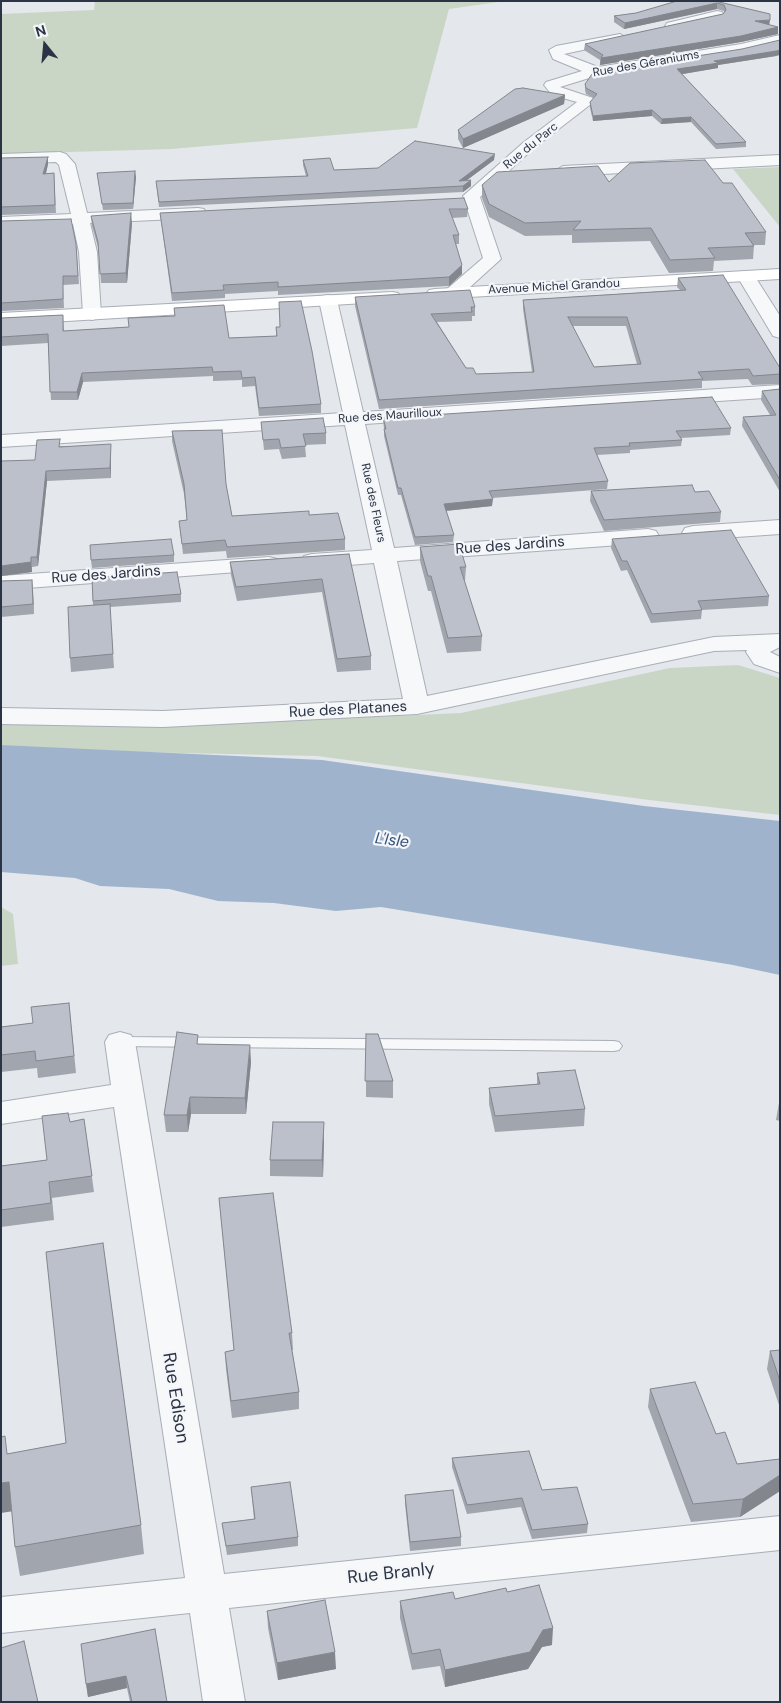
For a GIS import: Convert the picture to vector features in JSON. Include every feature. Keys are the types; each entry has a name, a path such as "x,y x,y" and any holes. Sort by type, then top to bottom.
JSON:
{"main road":[{"name":"Avenue Michel Grandou","path":"1,319 780,274"}],"street":[{"path":"657,30 717,15"},
{"path":"598,71 571,63 558,56 556,50 629,36"},
{"name":"Rue des Géraniums","path":"585,99 557,92 551,85 598,71 741,48 780,39"},
{"name":"Rue du Parc","path":"472,199 471,196 529,145 586,104 588,101 585,99"},
{"path":"1,159 60,158 68,164 82,218 88,252 92,314"},
{"path":"545,172 780,160"},
{"path":"496,174 526,173"},
{"path":"452,200 472,199 492,259 453,293"},
{"path":"1,222 212,212"},
{"path":"746,276 780,332"},
{"name":"Rue des Fleurs","path":"328,300 417,706"},
{"name":"Rue des Maurilloux","path":"1,441 780,391"},
{"name":"Rue des Jardins","path":"1,583 780,527"},
{"name":"Rue des Platanes","path":"1,716 163,719 417,706 689,649 734,650 773,646"},
{"name":"Rue Edison","path":"120,1042 224,1702"},
{"path":"1,1113 127,1094"},
{"name":"Rue Branly","path":"1,1615 780,1534"}],"lane":[{"path":"120,1042 614,1046"}],"green space":[{"path":"95,1 505,1 449,9 417,128 171,149 1,154 1,14 94,10"},
{"path":"780,167 780,227 733,169"},
{"path":"738,665 780,678 780,815 649,800 317,756 1,749 1,722 172,726 461,713 670,668"},
{"path":"1,907 13,914 18,964 1,966"}],"water":[{"name":"L'Isle","path":"1,745 322,760 644,806 780,821 780,975 733,965 381,907 336,911 274,903 218,901 169,889 100,886 75,878 1,872"}],"building":[{"path":"677,1 715,1 770,14 770,20 755,21 778,27 741,36 601,58 603,55 585,44 723,14 726,10 724,5 717,3 625,23 614,16 636,13"},
{"path":"780,40 780,50 714,61 719,63 677,69 746,142 716,144 691,117 662,119 652,110 593,116 590,102 597,94 586,88 585,84 592,74 600,71 742,49"},
{"path":"523,88 565,95 463,139 458,130 515,89"},
{"path":"415,141 495,154 459,181 471,180 463,186 159,202 156,181 308,176 303,160 330,158 334,170 378,168"},
{"path":"48,157 43,174 54,173 55,205 1,207 1,158"},
{"path":"705,160 723,183 732,183 766,232 745,233 754,246 708,248 715,258 670,260 651,228 573,230 581,221 525,223 489,204 482,185 497,172 598,166 609,182 630,163"},
{"path":"135,171 133,203 102,204 97,173"},
{"path":"464,198 468,209 449,209 459,235 453,235 462,265 449,277 278,287 278,282 223,285 224,290 172,293 160,213"},
{"path":"131,213 126,273 100,274 98,242 91,216"},
{"path":"71,219 76,244 78,276 63,276 63,299 1,303 1,221"},
{"path":"723,275 780,368 780,374 753,376 749,369 698,372 703,379 379,400 355,297 470,290 475,307 471,307 472,312 431,314 466,368 473,368 476,374 534,372 523,300 686,290 678,278","holes":["568,317 627,317 641,364 594,367"]},
{"path":"301,301 321,404 259,408 255,377 242,378 241,371 213,372 212,367 82,373 77,392 50,392 48,334 1,337 1,318 63,315 63,331 129,327 128,318 175,316 174,308 224,305 229,338 277,336 276,327 280,327 279,302"},
{"path":"780,389 780,480 743,417 776,415 762,391"},
{"path":"712,397 731,428 676,431 682,440 629,443 630,446 594,448 608,481 489,491 493,499 444,504 454,535 415,537 401,488 398,488 383,418"},
{"path":"323,418 326,433 303,434 306,446 281,448 279,439 263,440 261,422"},
{"path":"222,430 226,484 232,516 309,511 309,515 338,513 345,539 227,547 225,540 182,544 179,521 187,520 184,484 172,431"},
{"path":"60,439 59,447 111,444 110,468 46,471 37,557 31,557 31,562 1,566 1,461 35,460 37,440"},
{"path":"692,485 695,492 709,491 721,512 604,520 591,491"},
{"path":"731,530 769,596 698,601 702,610 652,614 627,561 622,561 612,539"},
{"path":"171,539 174,555 91,560 90,545"},
{"path":"459,544 466,567 460,567 482,636 448,638 431,576 428,576 420,547"},
{"path":"349,554 371,656 337,659 322,579 236,587 230,562"},
{"path":"177,572 181,594 93,601 92,578"},
{"path":"32,580 33,604 1,607 1,581"},
{"path":"110,604 113,654 70,658 68,607"},
{"path":"69,1003 74,1056 36,1061 35,1051 1,1055 1,1027 33,1023 31,1007"},
{"path":"177,1032 198,1035 197,1044 250,1045 245,1098 190,1097 187,1115 164,1115"},
{"path":"366,1034 378,1034 393,1081 365,1081"},
{"path":"575,1070 585,1109 495,1116 489,1088 540,1084 537,1073"},
{"path":"68,1113 70,1122 84,1119 92,1176 49,1182 51,1203 1,1210 1,1166 47,1160 42,1116"},
{"path":"273,1122 324,1122 322,1160 270,1160"},
{"path":"273,1193 292,1333 289,1333 299,1392 231,1401 225,1352 234,1350 219,1198"},
{"path":"103,1243 141,1525 15,1547 9,1482 1,1483 1,1437 5,1436 7,1454 66,1443 46,1252"},
{"path":"780,1350 780,1381 770,1351"},
{"path":"695,1382 716,1434 725,1432 737,1464 780,1459 780,1475 743,1499 693,1504 650,1389"},
{"path":"529,1451 542,1490 577,1487 588,1524 532,1530 522,1498 467,1505 452,1458"},
{"path":"290,1482 298,1537 226,1546 222,1523 255,1519 251,1487"},
{"path":"453,1490 461,1537 410,1542 405,1495"},
{"path":"539,1585 553,1628 543,1630 530,1652 445,1670 440,1649 412,1654 400,1601 453,1592 455,1599 506,1588 507,1592"},
{"path":"325,1600 335,1652 277,1663 267,1611"},
{"path":"155,1629 167,1702 132,1702 126,1676 86,1684 81,1644"},
{"path":"24,1641 38,1702 1,1702 1,1648"}]}
